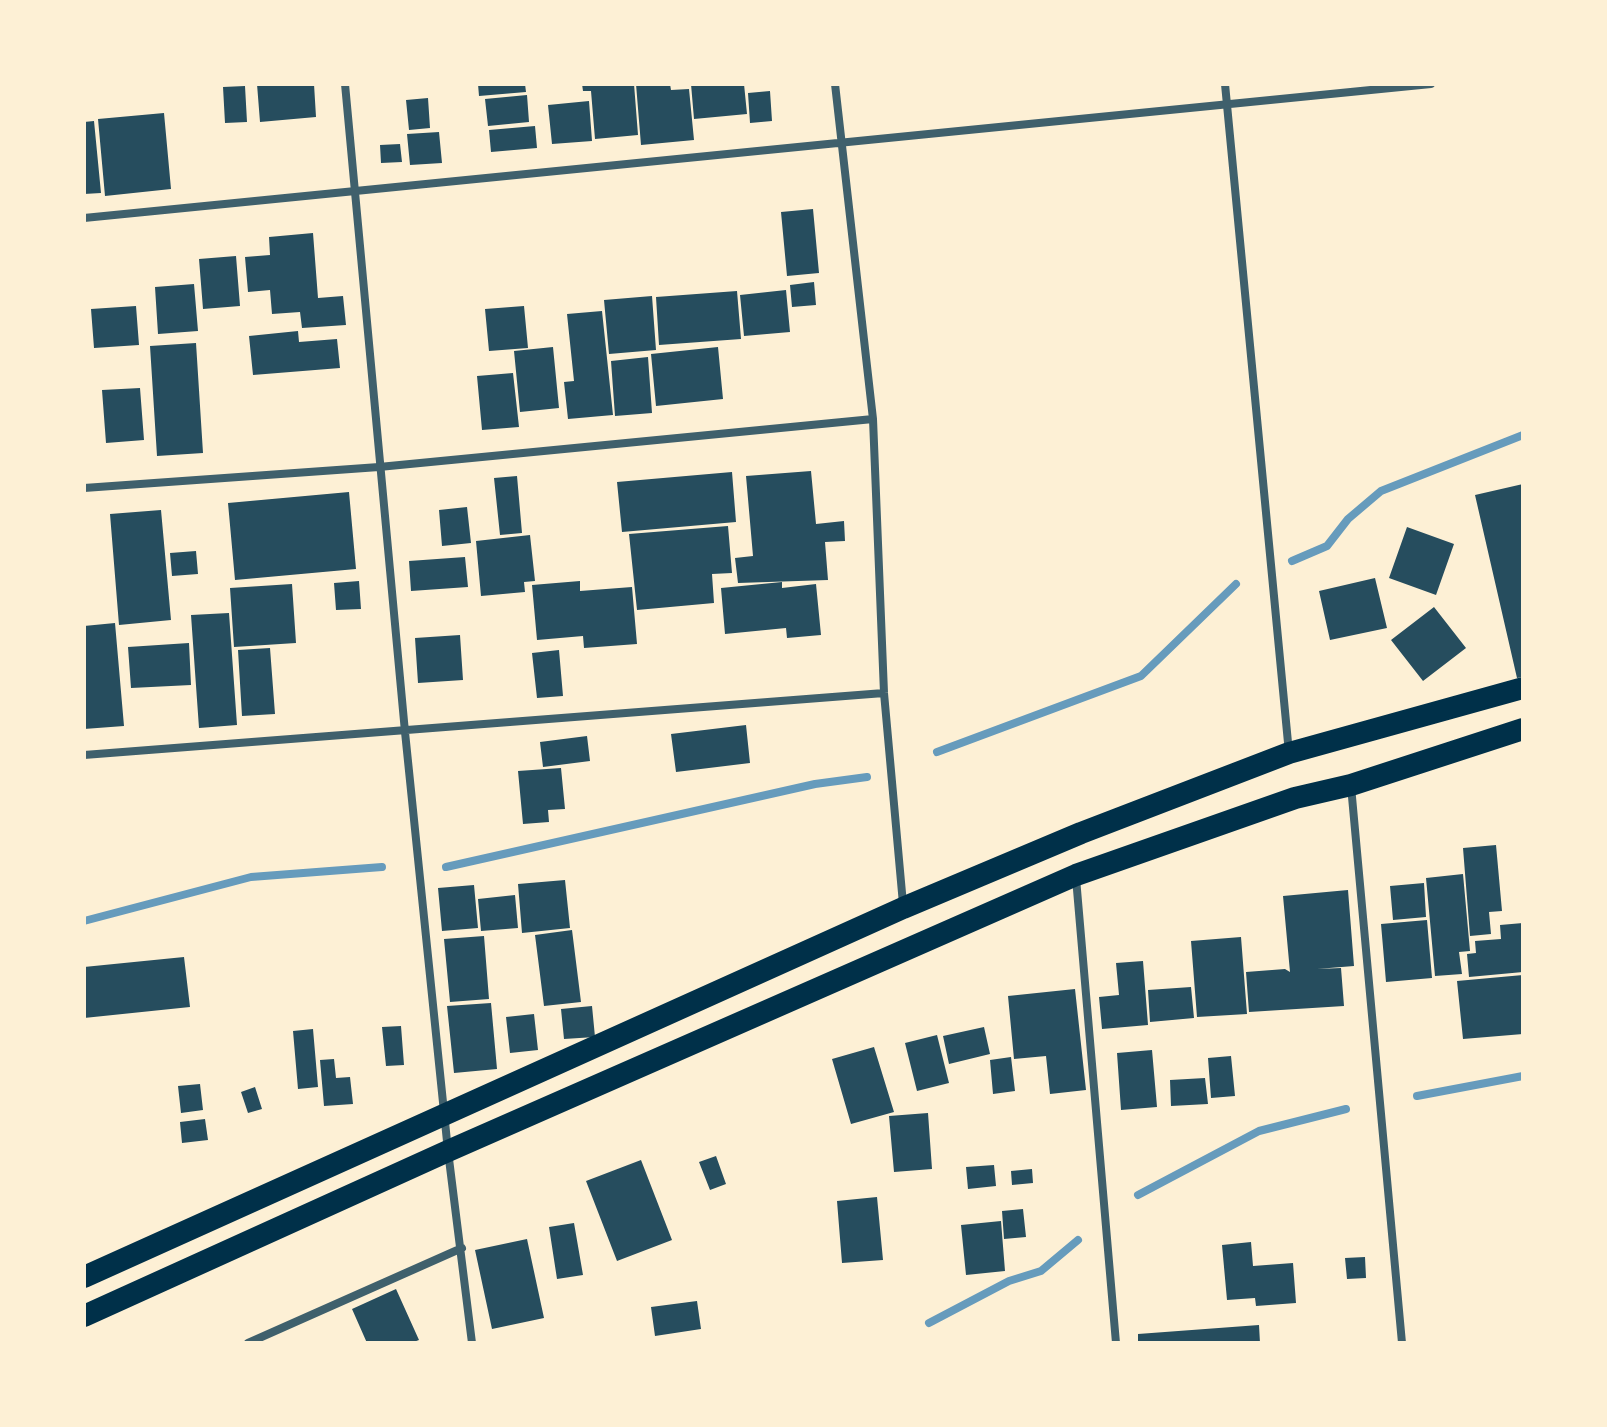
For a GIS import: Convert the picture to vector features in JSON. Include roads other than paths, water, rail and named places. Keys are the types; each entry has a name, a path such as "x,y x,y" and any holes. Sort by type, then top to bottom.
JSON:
{"highway":[{"path":"84,1277 903,908 1081,833 1289,753 1523,688"},
{"path":"84,1316 448,1151 1076,875 1295,798 1351,785 1523,729"}],"street":[{"path":"345,84 405,732 448,1151 472,1343"},
{"path":"835,84 873,419 884,693 903,908"},
{"path":"1225,84 1289,753"},
{"path":"84,218 1431,84"},
{"path":"84,488 379,467 873,419"},
{"path":"84,755 884,693"},
{"path":"1351,785 1402,1343"},
{"path":"1076,875 1116,1343"},
{"path":"248,1343 462,1248"}],"waterway":[{"path":"1292,561 1327,546 1348,519 1381,491 1523,435"},
{"path":"937,752 1141,676 1236,584"},
{"path":"446,867 815,784 867,777"},
{"path":"84,921 251,877 382,867"},
{"path":"1417,1096 1523,1076"},
{"path":"1138,1195 1259,1131 1346,1109"},
{"path":"929,1323 1009,1281 1041,1271 1078,1240"}]}
